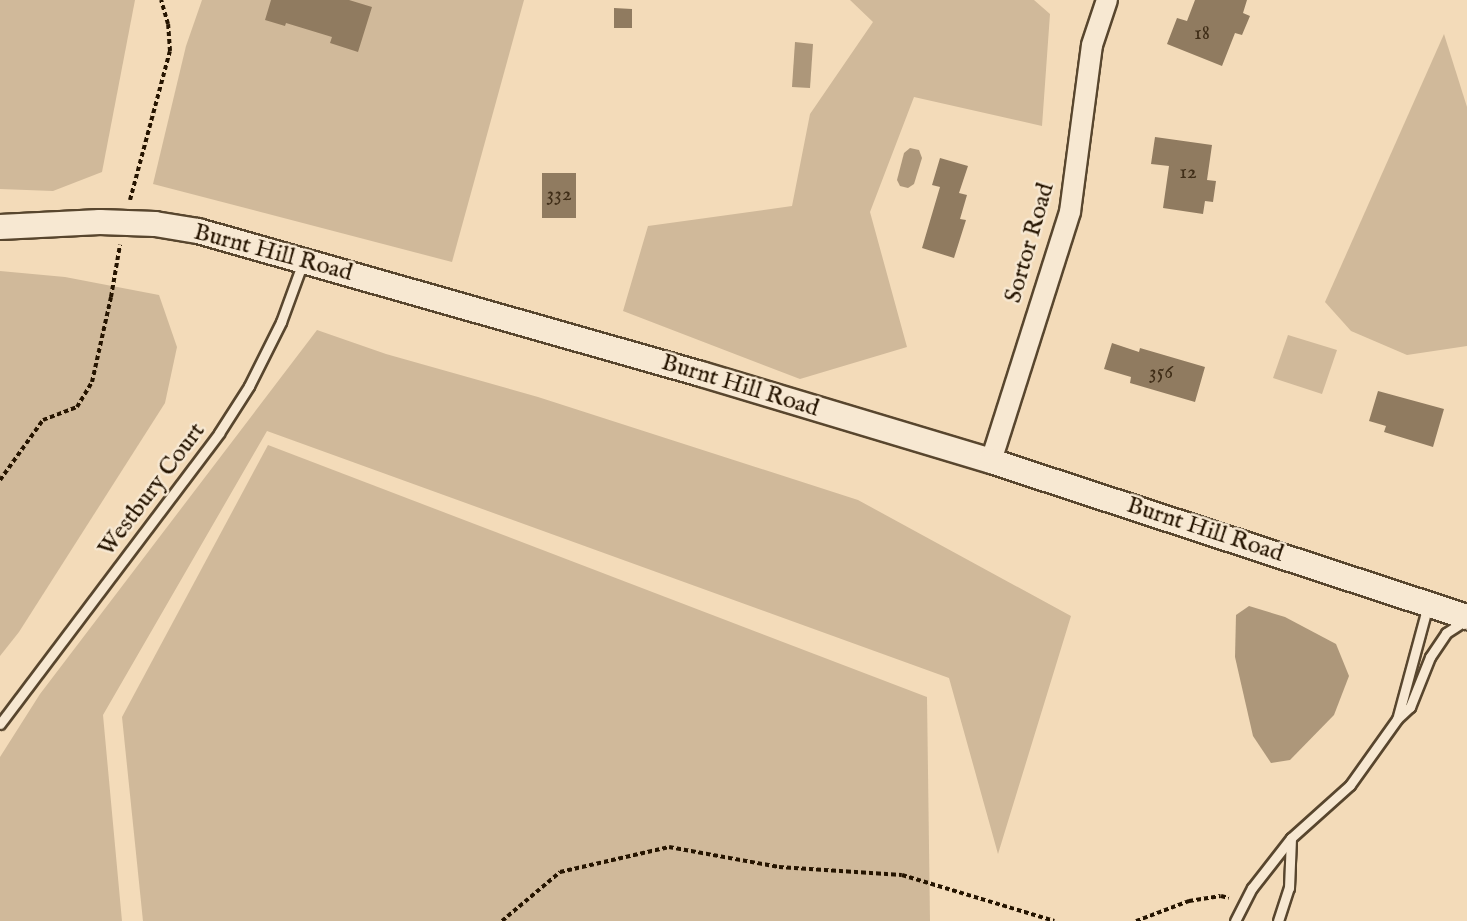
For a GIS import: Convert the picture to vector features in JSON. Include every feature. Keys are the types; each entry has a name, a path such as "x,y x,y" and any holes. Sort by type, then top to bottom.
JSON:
{"street":[{"name":"Sortor Road","path":"991,461 1070,212 1092,45 1107,0"},
{"name":"Burnt Hill Road","path":"0,227 124,223 198,231 701,374 991,461 1467,618"}],"lane":[{"name":"Westbury Court","path":"0,724 219,433 249,386 281,322 303,260"},
{"path":"1397,719 1428,604"},
{"path":"1235,921 1252,888 1291,838 1350,785 1397,719 1410,706 1430,657 1446,633 1467,618"},
{"path":"1278,921 1289,888 1291,838"}],"path":[{"path":"0,480 43,420 77,407 92,382 111,297 124,223 170,51 168,24 161,0"},
{"path":"501,921 560,872 669,847 779,867 902,875 1054,921"},
{"path":"1137,921 1189,901 1221,896 1245,901"}],"shaded area":[{"path":"0,0 135,0 102,172 53,191 0,189"},
{"path":"202,0 524,0 452,262 153,184 186,46"},
{"path":"850,0 1034,0 1050,14 1042,126 914,97 870,212 907,347 800,379 623,311 648,226 792,206 810,114 873,22"},
{"path":"1444,34 1467,107 1467,346 1407,355 1351,331 1325,302"},
{"path":"795,42 813,44 810,88 792,87"},
{"path":"910,148 919,150 922,158 914,184 908,188 900,186 897,180 904,153"},
{"path":"0,271 65,277 159,295 177,347 165,403 19,632 0,656"},
{"path":"317,330 386,354 538,397 858,500 1071,616 998,854 949,678 267,431 103,715 122,921 0,921 0,757 40,694"},
{"path":"1288,335 1337,350 1322,394 1273,378"},
{"path":"268,445 927,697 930,921 143,921 122,717"},
{"path":"1249,606 1285,617 1336,644 1349,676 1334,715 1290,760 1271,763 1253,736 1235,657 1236,615"}],"building":[{"path":"271,0 349,0 372,7 358,52 330,43 332,37 286,23 285,26 265,20"},
{"path":"1195,0 1247,0 1243,13 1250,16 1242,35 1235,33 1222,66 1167,44 1177,18 1187,21"},
{"path":"614,8 632,9 632,28 614,28"},
{"path":"1155,137 1212,145 1207,180 1216,181 1213,202 1205,201 1203,214 1163,208 1169,166 1151,164"},
{"path":"940,158 968,166 959,193 967,195 960,219 966,220 954,258 922,248 940,187 932,185"},
{"path":"542,173 576,173 576,218 542,218"},
{"path":"1112,343 1139,352 1140,348 1205,367 1195,402 1130,383 1131,377 1104,369"},
{"path":"1378,391 1444,409 1433,447 1384,432 1386,426 1369,421"}]}
